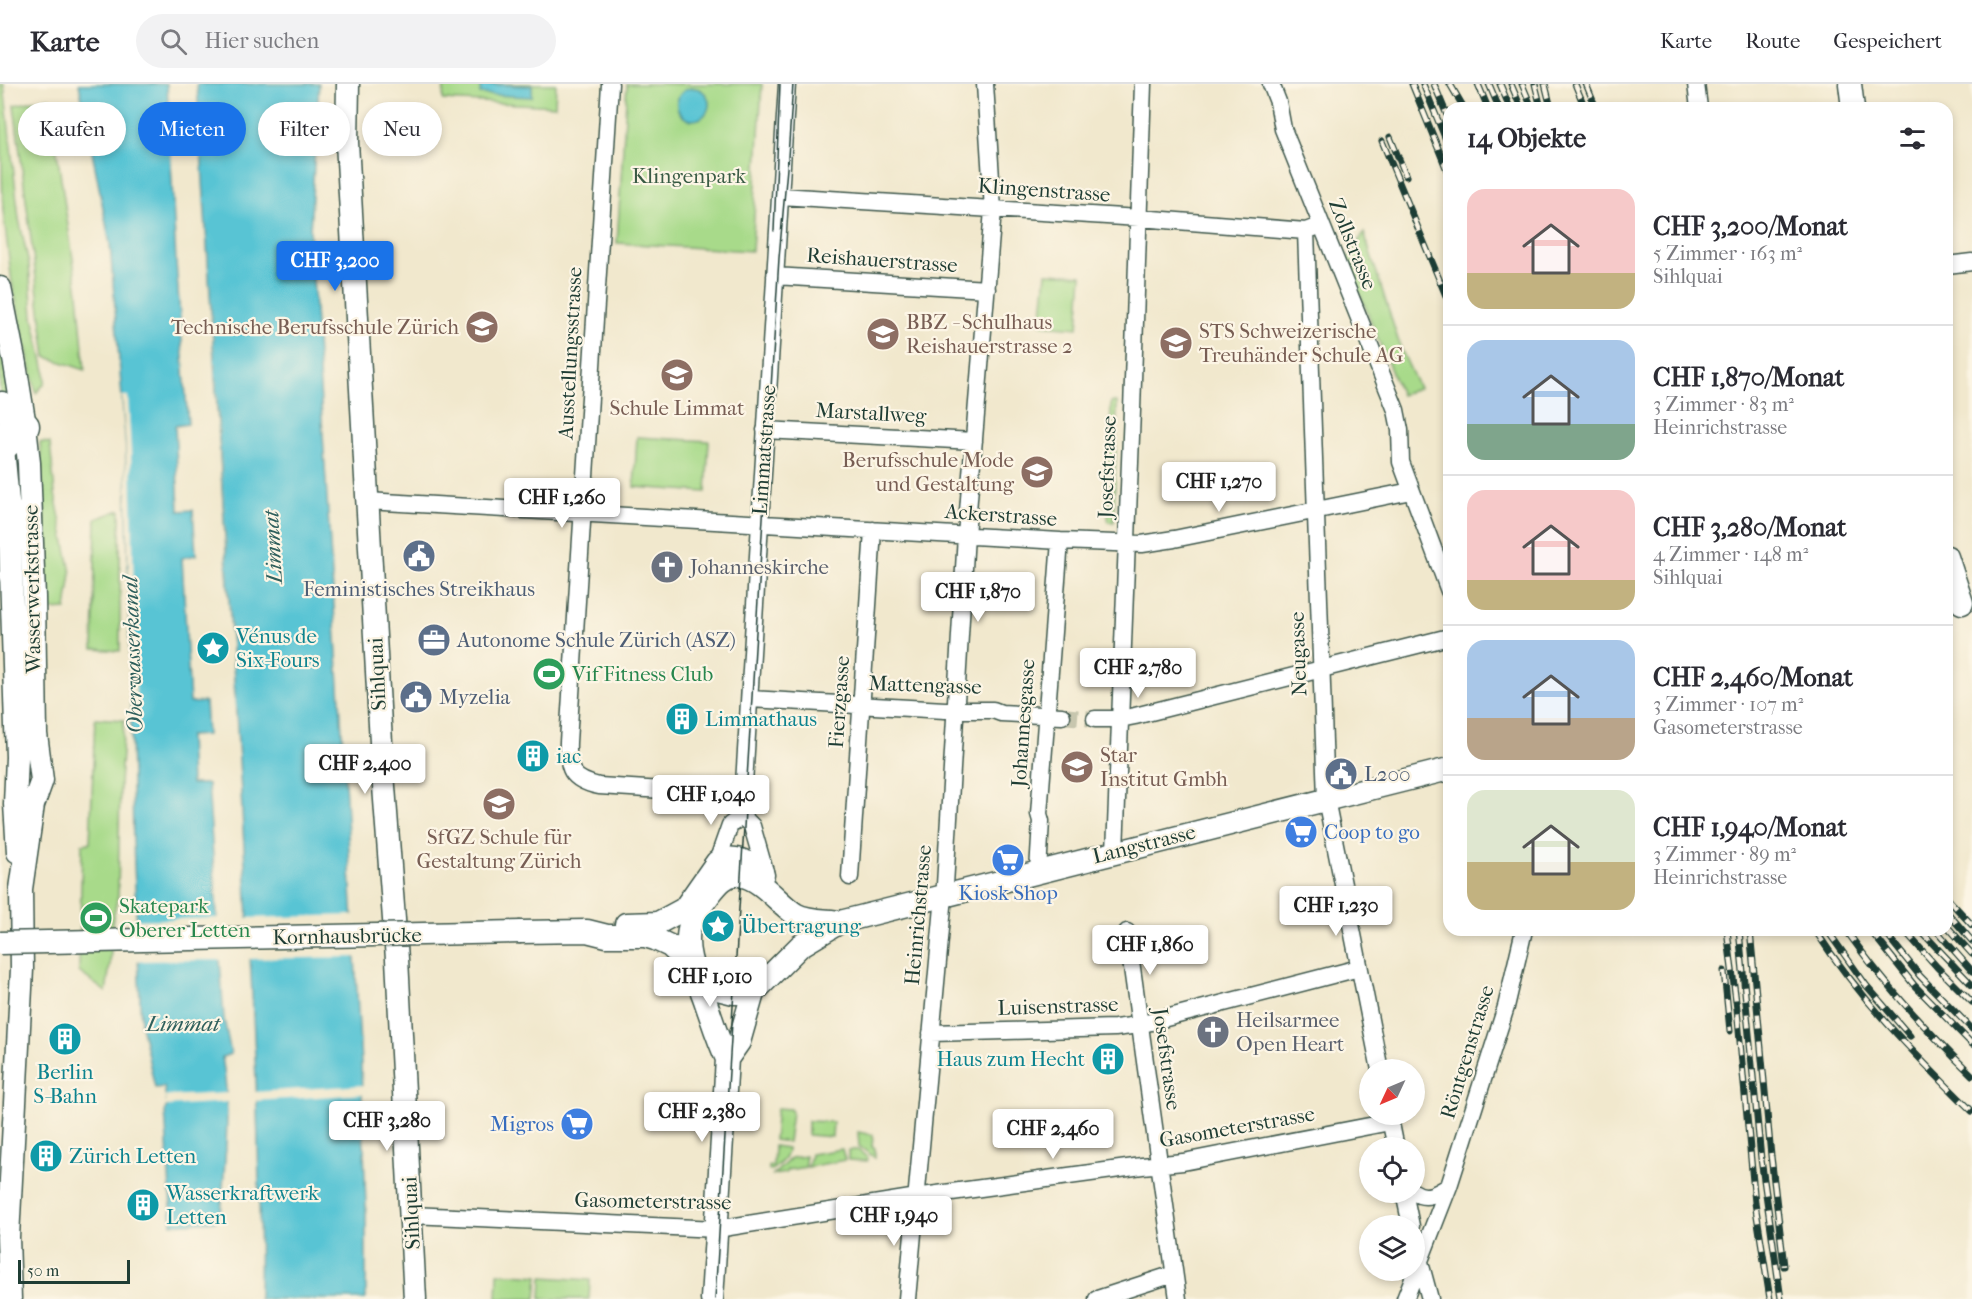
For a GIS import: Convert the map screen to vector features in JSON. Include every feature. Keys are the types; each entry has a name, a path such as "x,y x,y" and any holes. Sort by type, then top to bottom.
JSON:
{"highway":[{"path":"2,406 25,426 2,449"}],"street":[{"name":"Sihlquai","path":"348,84 347,142 382,760 397,959 415,1299"},
{"name":"Ausstellungsstrasse","path":"610,84 568,766 577,777 586,783 598,786 743,795"},
{"name":"Limmatstrasse","path":"742,816 786,84"},
{"name":"Heinrichstrasse","path":"907,1299 944,895 966,535 993,210 985,84"},
{"name":"Josefstrasse","path":"1114,852 1143,84"},
{"name":"Zollstrasse","path":"1271,84 1313,228 1396,410 1400,430 1401,462 1443,575"},
{"path":"1696,84 1698,102"},
{"path":"1850,84 1852,102"},
{"name":"Klingenstrasse","path":"780,196 1313,228"},
{"name":"Neugasse","path":"1313,228 1315,511 1326,799 1378,1059"},
{"path":"1953,264 1972,262"},
{"name":"Reishauerstrasse","path":"775,276 987,289"},
{"name":"Wasserwerkstrasse","path":"0,288 25,426 29,463 36,734 42,780 16,799"},
{"name":"Wasserwerkstrasse","path":"2,406 4,504 14,711 6,758 16,799 21,889 22,969 8,1237 10,1299"},
{"name":"Marstallweg","path":"765,430 974,441"},
{"name":"Ackerstrasse","path":"367,501 1142,544 1411,491"},
{"name":"Fierzgasse","path":"850,877 873,530"},
{"name":"Johannesgasse","path":"1038,871 1045,716 1060,541"},
{"path":"1953,578 1960,603"},
{"path":"1095,719 1120,719 1443,638"},
{"name":"Mattengasse","path":"750,699 1062,716"},
{"path":"0,734 14,711"},
{"path":"6,758 36,734"},
{"name":"Langstrasse","path":"840,922 1443,770"},
{"path":"587,932 603,926 658,922 684,909 717,862 730,825 742,816 752,826 766,875 780,900"},
{"path":"717,862 728,858 747,862 766,875"},
{"path":"712,1299 727,1059 712,1026 691,965 688,941 692,919 722,880 741,875 757,883 795,914 840,922"},
{"path":"727,1059 740,1042 753,993 800,946 840,922"},
{"path":"587,932 607,936 645,936 655,939 670,946 718,989 734,993 753,993"},
{"name":"Kornhausbrücke","path":"0,943 587,932"},
{"name":"Josefstrasse","path":"1127,932 1178,1299"},
{"name":"Röntgenstrasse","path":"1425,1250 1449,1186 1506,1007 1523,936"},
{"name":"Luisenstrasse","path":"931,1033 1115,1028 1139,1025 1359,968"},
{"name":"Gasometerstrasse","path":"411,1215 717,1229 915,1197 1183,1162 1359,1125"},
{"path":"1425,1197 1449,1186"},
{"path":"1097,1299 1174,1274"},
{"name":"Röntgenstrasse","path":"1405,1299 1412,1281"},
{"path":"1425,1281 1430,1299"}],"green space":[{"path":"0,84 4,84 19,219 29,264 33,317 45,371 45,383 36,393 12,283 3,210"},
{"path":"444,84 556,84 555,106 443,100"},
{"name":"Klingenpark","path":"627,84 762,84 752,251 617,243"},
{"path":"49,98 50,102 29,102"},
{"path":"18,104 18,136 14,105"},
{"path":"20,156 58,156 78,293 85,370 46,357"},
{"path":"1364,233 1401,349 1419,388 1401,395 1346,260"},
{"path":"1046,273 1082,275 1078,328 1041,325"},
{"path":"0,357 15,358 20,388 0,409"},
{"path":"1111,402 1117,402 1114,522 1108,522"},
{"path":"637,437 709,441 706,492 634,487"},
{"path":"40,442 50,443 55,494 71,573 66,609 48,610"},
{"path":"120,510 120,651 93,649 96,519"},
{"path":"95,718 124,720 120,784 118,895 113,918 106,992 79,972 82,844 90,843"},
{"path":"777,1108 790,1109 792,1112 788,1142 774,1140"},
{"path":"808,1121 833,1122 832,1137 808,1135"},
{"path":"858,1132 873,1135 872,1147 875,1148 875,1158 859,1146"},
{"path":"774,1146 787,1148 787,1152 781,1163 769,1170 769,1166 773,1166"},
{"path":"842,1149 845,1160 808,1167 811,1154"},
{"path":"848,1150 858,1150 868,1158 867,1161 848,1160"},
{"path":"805,1156 806,1167 773,1175 791,1158"},
{"path":"498,1273 538,1276 536,1299 497,1299"},
{"path":"542,1277 590,1280 589,1299 541,1299"}],"water":[{"name":"Limmat","path":"79,84 167,84 168,102 138,102 138,156 171,156 188,424 175,426 179,511 193,510 196,555 182,558 190,703 205,702 207,735 189,736 191,784 208,784 224,1019 231,1054 222,1057 226,1097 226,1137 221,1217 216,1217 216,1221 172,1224 165,1110 167,1106 164,1087 155,1088 141,1025 133,840 126,449 110,244 93,156 126,156 126,102 82,102"},
{"name":"Limmat","path":"197,84 319,84 318,102 258,102 258,156 315,156 310,231 361,1063 366,1208 366,1299 259,1299 259,1172 251,982 226,526 202,156 246,156 246,102 198,102"},
{"path":"481,84 532,86 532,97 480,94"},
{"path":"693,88 704,93 709,104 704,115 693,120 682,115 677,104 682,93"}],"pier":[{"path":"122,396 128,396 131,453 136,699 131,699 126,449"},
{"path":"356,915 358,957 247,959 245,918"},
{"path":"220,918 223,960 135,961 134,920"},
{"path":"365,1085 365,1094 254,1101 254,1092"},
{"path":"228,1093 229,1102 166,1106 165,1096"}],"tunnel":[{"path":"1062,716 1095,719"}],"tram line":[{"path":"774,231 780,84"},
{"path":"715,1299 779,258 793,84"}],"railway":[{"path":"1412,84 1443,160"},
{"path":"1423,84 1443,132"},
{"path":"1434,84 1443,106"},
{"path":"1450,84 1460,102"},
{"path":"1478,84 1486,102"},
{"path":"1489,84 1496,102"},
{"path":"1500,84 1508,102"},
{"path":"1511,84 1518,102"},
{"path":"1522,84 1530,102"},
{"path":"1535,84 1540,102"},
{"path":"1545,84 1550,102"},
{"path":"1575,84 1582,102"},
{"path":"1586,84 1594,102"},
{"path":"1390,137 1406,176"},
{"path":"1382,141 1443,288"},
{"path":"1953,904 1972,925"},
{"path":"1953,919 1972,941"},
{"path":"1953,933 1972,954"},
{"path":"1728,936 1755,1203 1770,1299"},
{"path":"1740,936 1761,1159 1781,1299"},
{"path":"1751,936 1771,1156 1784,1266"},
{"path":"1819,936 1869,1002 1909,1047 1972,1111"},
{"path":"1831,936 1866,985 1910,1036"},
{"path":"1850,936 1906,1006 1972,1075"},
{"path":"1875,936 1914,985 1972,1044"},
{"path":"1888,936 1920,976 1972,1029"},
{"path":"1909,936 1972,1002"},
{"path":"1926,936 1972,985"},
{"path":"1941,936 1972,971"},
{"path":"1724,971 1730,1031"}],"place":[{"name":"Technische Berufsschule Zürich","path":"482,327"},
{"name":"BBZ - Schulhaus Reishauerstrasse 2","path":"883,334"},
{"name":"STS Schweizerische Treuhänder Schule AG","path":"1176,343"},
{"name":"Schule Limmat","path":"677,375"},
{"name":"Berufsschule Mode und Gestaltung","path":"1037,472"},
{"name":"Feministisches Streikhaus","path":"419,556"},
{"name":"Johanneskirche","path":"667,567"},
{"name":"Autonome Schule Zürich (ASZ)","path":"434,640"},
{"name":"Vénus de Six-Fours","path":"213,648"},
{"name":"Vif Fitness Club","path":"549,674"},
{"name":"Myzelia","path":"416,697"},
{"name":"Limmathaus","path":"682,719"},
{"name":"iac","path":"533,756"},
{"name":"Star Institut Gmbh","path":"1077,767"},
{"name":"L200","path":"1341,774"},
{"name":"SfGZ Schule für Gestaltung Zürich","path":"499,804"},
{"name":"Coop to go","path":"1301,832"},
{"name":"Kiosk Shop","path":"1008,860"},
{"name":"Skatepark Oberer Letten","path":"96,918"},
{"name":"Übertragung","path":"718,926"},
{"name":"Heilsarmee Open Heart","path":"1213,1032"},
{"name":"Berlin S-Bahn","path":"65,1039"},
{"name":"Haus zum Hecht","path":"1108,1059"},
{"name":"Migros","path":"577,1124"},
{"name":"Zürich Letten","path":"46,1156"},
{"name":"Wasserkraftwerk Letten","path":"143,1205"}],"water label":[{"name":"Oberwasserkanal","path":"132,655"}]}
